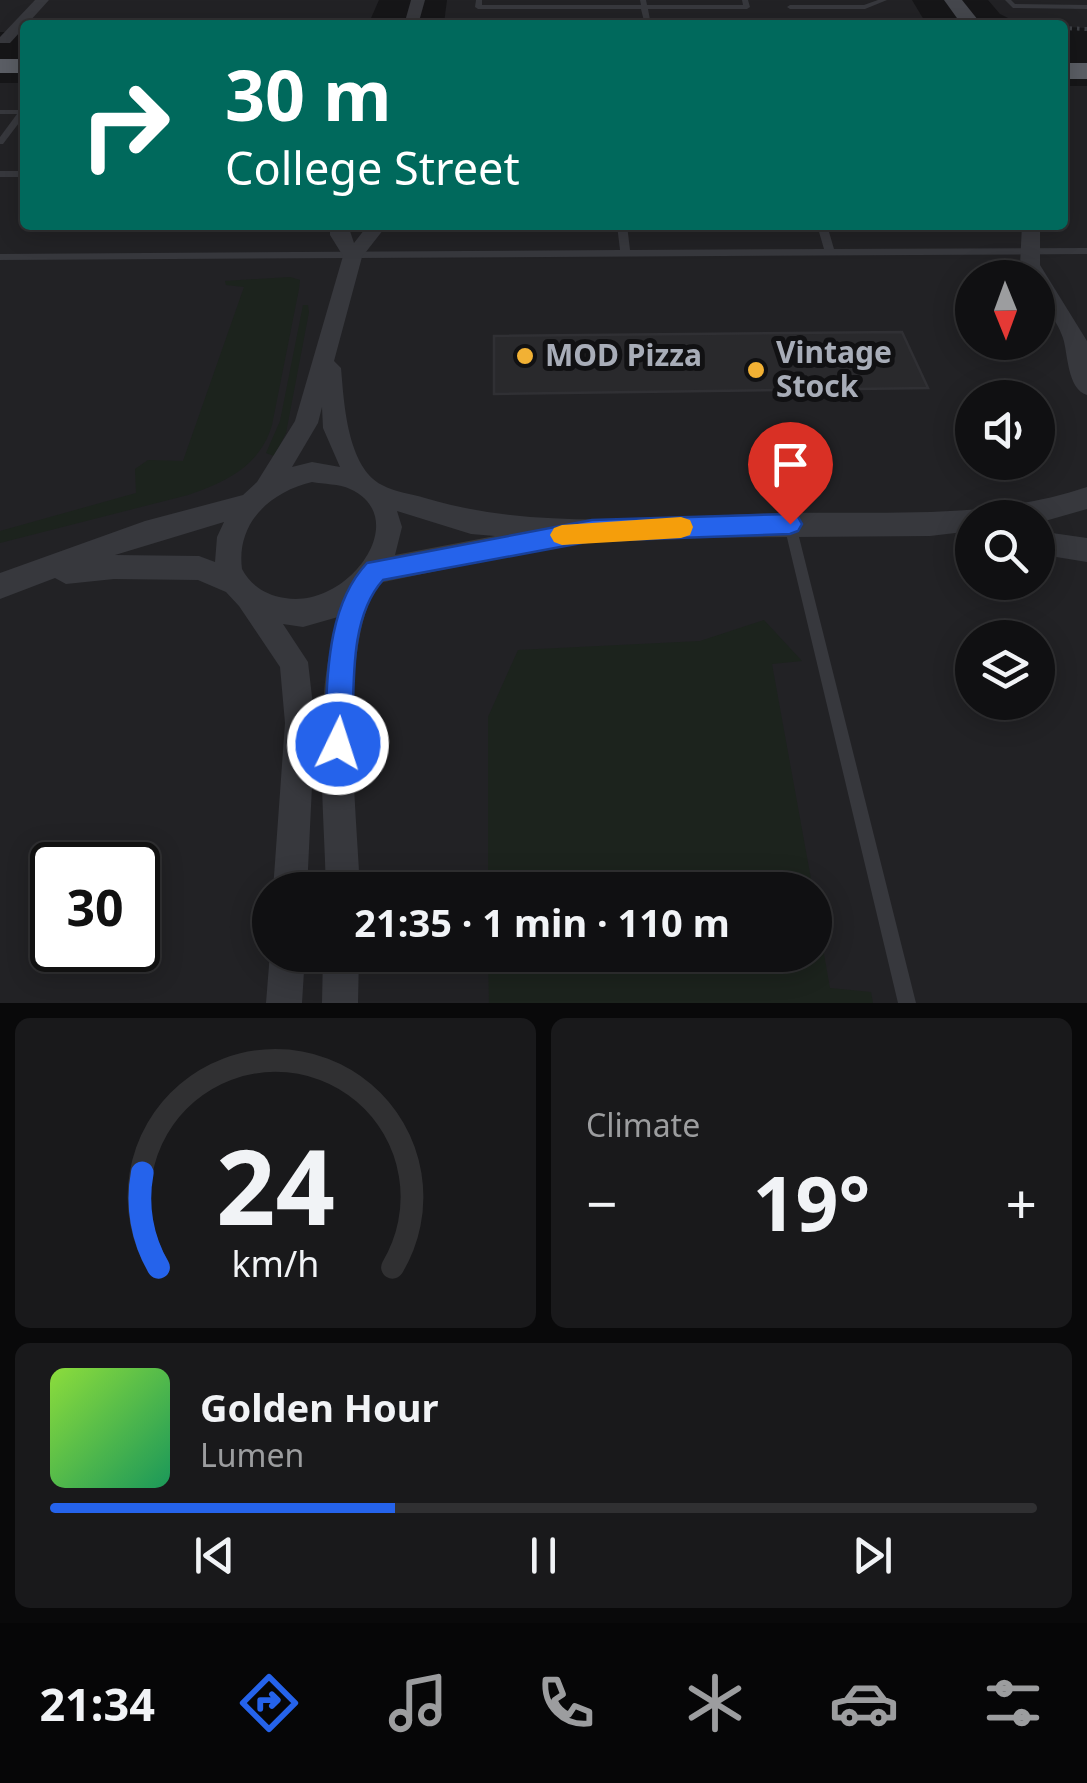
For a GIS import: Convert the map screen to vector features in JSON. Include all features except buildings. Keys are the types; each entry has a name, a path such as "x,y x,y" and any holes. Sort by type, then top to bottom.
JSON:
{"main road":[{"path":"953,0 968,20"}],"street":[{"path":"338,230 354,256"},
{"path":"291,872 300,723 294,662 242,592 227,564 228,543 235,522 257,497 306,423 354,256 374,230"},
{"path":"1031,230 1031,260"},
{"path":"1055,309 1080,350 1087,386"},
{"path":"328,353 334,428 357,478"},
{"path":"0,586 257,497 312,472 336,472 357,478 379,495 470,523 592,530 790,524 930,526 955,522"},
{"path":"342,872 338,744 344,644 368,580 386,551 388,512 379,495"},
{"path":"1055,509 1087,498"},
{"path":"930,526 955,531"},
{"path":"36,574 114,567 199,568 274,612 304,613 333,605 368,580 592,530"},
{"path":"1055,545 1087,550"},
{"path":"284,1003 286,972"},
{"path":"340,1003 341,972"}],"lane":[{"path":"479,0 478,7 622,3 747,7 744,0"},
{"path":"790,7 865,7 884,0"},
{"path":"1008,0 1013,6 1087,7"},
{"path":"0,142 20,116"},
{"path":"622,230 624,252"},
{"path":"823,230 830,252"},
{"path":"0,257 1087,251"},
{"path":"790,524 907,1003"}],"shaded area":[{"path":"0,0 379,0 370,20 20,20 20,32 0,32"},
{"path":"447,0 912,0 924,20 444,20"},
{"path":"988,0 1087,0 1087,28 1068,27 1068,20 1012,20 1000,14"},
{"path":"0,83 20,83 20,230 1068,230 1068,86 1087,86 1087,1003 0,1003"},
{"path":"290,277 300,280 299,289 272,425 250,462 228,478 188,495 0,543 0,531 136,493 135,469 148,460 183,461 244,287 226,285 225,281"},
{"path":"303,305 308,305 309,312 286,433 274,456 266,453 280,421"},
{"path":"764,620 802,661 772,664 810,872 488,872 488,717 518,650 700,641"},
{"path":"488,972 827,972 830,988 871,992 873,1003 489,1003"}],"slow traffic":[{"path":"562,535 681,527"}],"place":[{"name":"MOD Pizza","path":"525,356"},
{"name":"Vintage Stock","path":"756,370"}],"route":[{"path":"338,744 344,644 360,588 376,570 592,530 790,524"}]}
